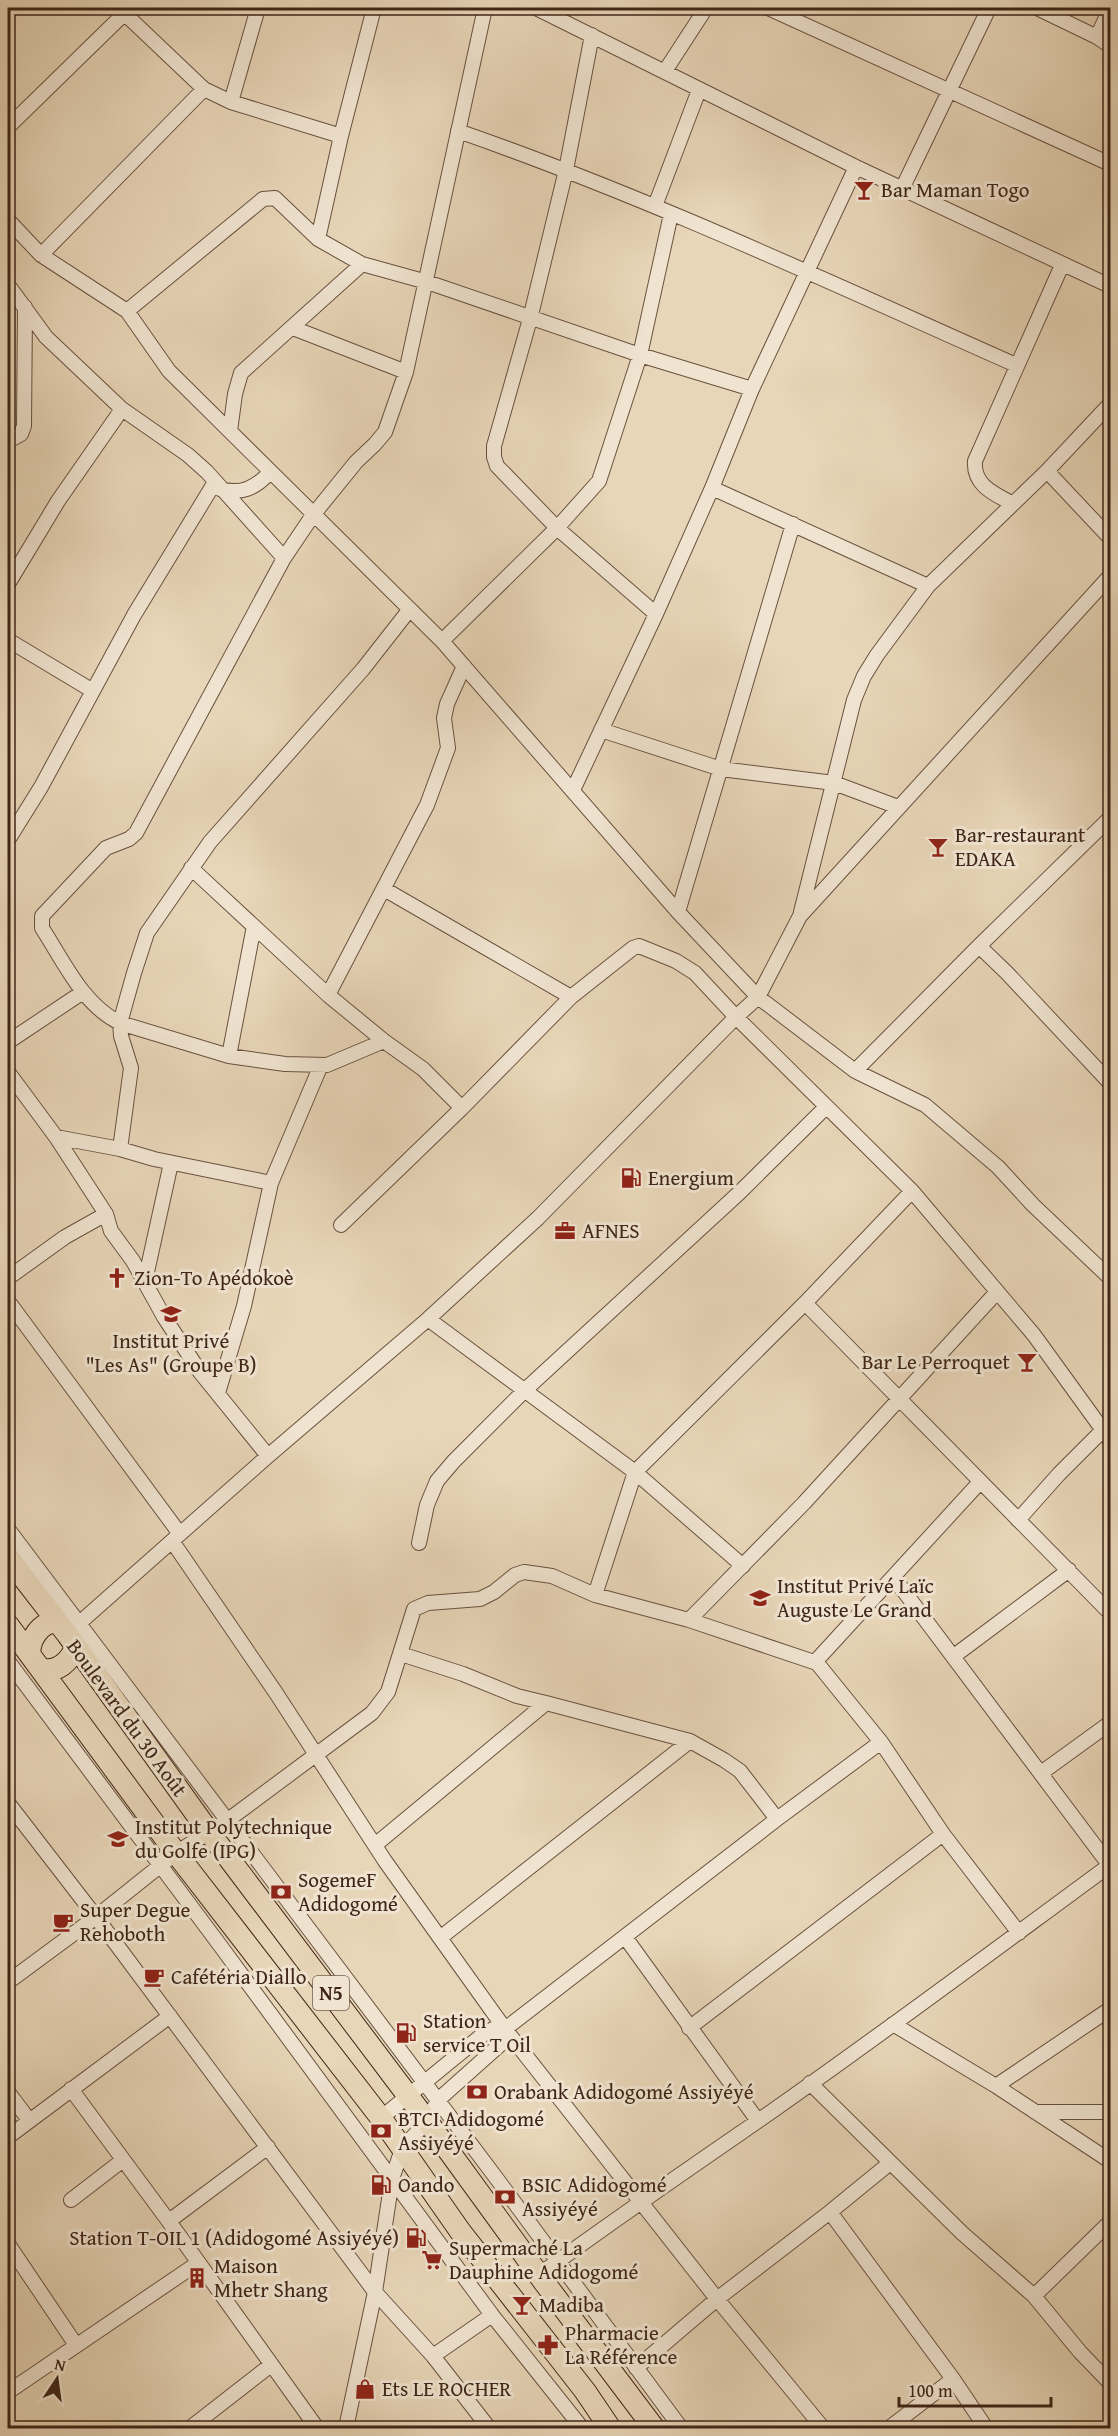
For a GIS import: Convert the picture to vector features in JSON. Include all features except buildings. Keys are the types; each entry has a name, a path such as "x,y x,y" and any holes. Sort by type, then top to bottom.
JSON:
{"highway":[{"name":"Boulevard du 30 Août","path":"8,1558 69,1632 209,1832 654,2428"},
{"path":"50,1622 69,1632 72,1655 60,1667 53,1671 35,1662 30,1642 36,1634 50,1622"},
{"name":"Boulevard du 30 Août","path":"8,1625 168,1859 381,2118 510,2295 585,2391 610,2428"},
{"path":"526,2266 539,2275 541,2291 531,2300 523,2302 510,2295 508,2277 514,2271 526,2266"}],"street":[{"path":"231,102 258,8"},
{"path":"318,239 341,136 374,8"},
{"path":"384,1041 336,1063 285,1064 229,1056 120,1023 99,1010 83,992 42,928 42,916 106,848 129,839 136,833 284,558 313,516 356,462 385,432 406,372 485,8"},
{"path":"536,8 565,13 592,35 699,90 902,189 1110,286"},
{"path":"665,71 706,8"},
{"path":"768,8 1110,164"},
{"path":"902,189 988,8"},
{"path":"1036,8 1097,37 1110,46"},
{"path":"1097,37 1110,9"},
{"path":"8,127 128,11 204,89 231,102 341,136"},
{"path":"592,35 566,170 530,319 494,446 494,457 497,466 557,528 656,614"},
{"path":"41,255 204,89"},
{"path":"655,206 699,90"},
{"path":"458,131 566,170 655,206 1016,365"},
{"path":"573,790 656,614 712,488 752,389 856,167"},
{"path":"127,311 267,197 275,198 318,239 362,264 427,282 530,319 752,389"},
{"path":"442,641 557,528 599,481 640,355 671,214"},
{"path":"8,220 41,255 127,311 169,371 313,516 442,641 678,912 758,997 855,1071 925,1105 964,1136 1110,1278"},
{"path":"230,431 235,394 241,373 362,264"},
{"path":"1013,504 986,488 977,479 974,471 975,461 1062,265"},
{"path":"8,285 46,337 122,409 188,455 246,514 284,558"},
{"path":"8,441 21,434 24,426 25,307"},
{"path":"293,328 406,372"},
{"path":"69,1632 268,1456 428,1319 538,1218 758,997 800,916 854,700 861,682 877,655 928,586 1047,471 1110,404"},
{"path":"8,584 58,501 122,409"},
{"path":"1047,471 1110,538"},
{"path":"217,485 232,492 242,491 260,483 270,472"},
{"path":"8,840 41,787 134,615 217,485"},
{"path":"712,488 928,586"},
{"path":"678,912 793,524"},
{"path":"800,916 1110,576"},
{"path":"120,1149 131,1068 121,1036 120,1023 147,933 210,842 369,663 410,609"},
{"path":"8,640 93,691"},
{"path":"328,995 427,805 446,755 448,741 445,713 464,666"},
{"path":"601,730 721,768 834,783 898,807"},
{"path":"855,1071 1110,818"},
{"path":"191,868 328,995 384,1041 423,1069 462,1108"},
{"path":"384,889 571,997"},
{"path":"229,1056 254,926"},
{"path":"341,1225 462,1108 571,997 633,948 639,946 676,961 695,973 736,1017 912,1191 996,1293 1034,1335 1106,1436 1059,1474 1018,1520"},
{"path":"979,946 1110,1083"},
{"path":"8,1042 83,992"},
{"path":"218,1393 244,1306 271,1184 321,1065"},
{"path":"8,1072 56,1137 106,1214 111,1231 145,1281 172,1330 200,1372 268,1456"},
{"path":"419,1543 427,1505 437,1481 525,1390 739,1193 826,1107"},
{"path":"56,1137 120,1149 171,1163 271,1184"},
{"path":"145,1281 171,1163"},
{"path":"595,1595 635,1472 805,1303 912,1191"},
{"path":"8,1278 65,1237 106,1214"},
{"path":"689,1620 743,1566 996,1293"},
{"path":"8,1301 176,1537 375,1845 505,2029 717,2299 823,2428"},
{"path":"805,1303 1110,1613"},
{"path":"428,1319 635,1472 743,1566"},
{"path":"815,1662 980,1482"},
{"path":"8,1529 69,1632 228,1820 681,2428"},
{"path":"954,1656 1069,1570"},
{"path":"8,1982 96,1917 168,1859 228,1820 372,1713 388,1692 414,1609 428,1603 480,1599 494,1592 515,1575 524,1572 552,1576 595,1595 689,1620 815,1662 822,1667 881,1742 943,1834 1019,1933"},
{"path":"539,2275 640,2201 758,2121 1110,1865 894,1578"},
{"path":"401,1654 463,1674 517,1696 690,1741 740,1772 777,1819"},
{"path":"8,1661 168,1859 392,2179 492,2314 582,2428"},
{"path":"375,1845 546,1703"},
{"path":"1041,1773 1110,1723"},
{"path":"440,1938 690,1741"},
{"path":"381,2118 481,2036 493,2029 505,2029 777,1819 881,1742"},
{"path":"8,1803 96,1917 375,2292 434,2356 486,2426"},
{"path":"689,2028 943,1834"},
{"path":"625,1937 758,2121"},
{"path":"996,2086 1110,2009"},
{"path":"8,2136 170,2016"},
{"path":"893,2024 996,2086 1110,2161"},
{"path":"346,2428 375,2292 392,2179 402,2149 427,2121 438,2100 503,2043 505,2029"},
{"path":"810,2083 962,2233 1034,2296 1080,2352 1110,2383"},
{"path":"71,2089 317,2428"},
{"path":"8,2092 29,2120"},
{"path":"1033,2112 1110,2112"},
{"path":"169,2221 268,2147"},
{"path":"71,2200 123,2160"},
{"path":"636,2368 717,2299 831,2212 890,2163"},
{"path":"831,2212 986,2428"},
{"path":"1034,2296 1110,2222"},
{"path":"8,2244 76,2345"},
{"path":"8,2392 198,2263"},
{"path":"434,2356 492,2314"},
{"path":"190,2428 271,2365"},
{"path":"889,2428 953,2379"}],"place":[{"name":"Bar Maman Togo","path":"864,190"},
{"name":"Bar-restaurant EDAKA","path":"938,847"},
{"name":"Energium","path":"631,1178"},
{"name":"AFNES","path":"565,1231"},
{"name":"Zion-To Apédokoè","path":"117,1278"},
{"name":"Institut Privé \"Les As\" (Groupe B)","path":"171,1314"},
{"name":"Bar Le Perroquet","path":"1027,1362"},
{"name":"Institut Privé Laïc Auguste Le Grand","path":"760,1598"},
{"name":"Institut Polytechnique du Golfe (IPG)","path":"118,1839"},
{"name":"SogemeF Adidogomé","path":"281,1892"},
{"name":"Super Degue Rehoboth","path":"63,1922"},
{"name":"Cafétéria Diallo","path":"154,1977"},
{"name":"Station service T Oil","path":"406,2033"},
{"name":"Orabank Adidogomé Assiyéyé","path":"477,2092"},
{"name":"BTCI Adidogomé Assiyéyé","path":"381,2131"},
{"name":"Oando","path":"381,2185"},
{"name":"BSIC Adidogomé Assiyéyé","path":"505,2197"},
{"name":"Station T-OIL 1 (Adidogomé Assiyéyé)","path":"416,2238"},
{"name":"Supermaché La Dauphine Adidogomé","path":"432,2260"},
{"name":"Maison Mhetr Shang","path":"197,2278"},
{"name":"Madiba","path":"522,2305"},
{"name":"Pharmacie La Référence","path":"548,2345"},
{"name":"Ets LE ROCHER","path":"365,2389"}]}
